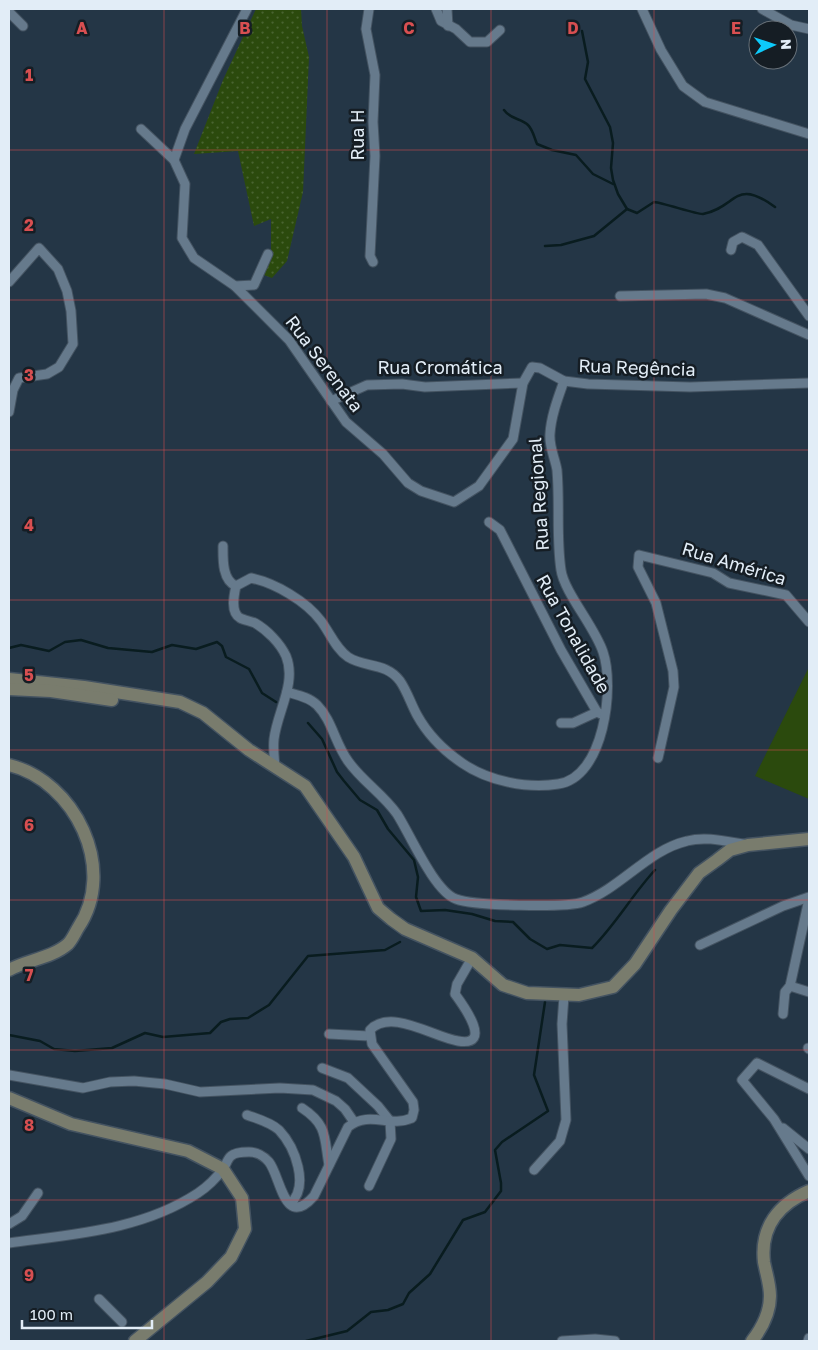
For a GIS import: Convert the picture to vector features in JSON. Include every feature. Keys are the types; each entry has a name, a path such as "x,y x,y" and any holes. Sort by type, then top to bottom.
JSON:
{"street":[{"path":"141,129 174,160 185,129 247,9"},
{"name":"Rua H","path":"369,9 366,29 375,75 373,122 375,156 370,256 373,262"},
{"path":"436,9 441,22 456,29 465,39 478,43 487,42 500,30"},
{"path":"447,9 448,26"},
{"path":"642,9 661,50 683,86 705,102 809,134"},
{"path":"766,10 792,25 809,29"},
{"path":"9,12 23,26"},
{"name":"Rua Serenata","path":"174,160 185,184 182,230 184,245 194,258 235,286 289,340 346,422 383,454 408,483 421,491 454,502 479,486 514,439 523,383"},
{"path":"731,250 733,242 742,237 758,245 809,316"},
{"path":"9,282 39,248 58,269 67,292 71,311 73,344 59,367 47,374 19,378 13,390 9,412"},
{"path":"235,286 254,285 268,254"},
{"path":"620,296 706,294 725,298 809,335"},
{"name":"Rua Regência","path":"523,383 532,367 540,368 564,381 668,387 809,383"},
{"name":"Rua Regional","path":"236,586 251,578 261,580 279,588 312,610 342,653 351,659 375,665 391,672 400,681 430,735 461,762 487,776 513,782 550,786 565,784 578,778 591,762 601,735 601,714 607,678 604,653 561,574 557,468 549,444 550,431 564,381"},
{"name":"Rua Cromática","path":"331,402 367,385 402,384 425,387 523,383"},
{"name":"Rua Tonalidade","path":"489,522 500,530 561,650 601,714"},
{"path":"223,546 226,574 232,584 236,586 233,601 234,610 240,618 257,624 272,637 284,652 288,671 287,692 274,738 275,766"},
{"name":"Rua América","path":"658,758 672,696 673,671 656,603 638,567 639,555 707,571 729,583 786,595 809,622"},
{"path":"9,679 84,687 180,706 203,714 249,750 305,786 354,857 378,908 404,929 472,958 503,985 527,993 564,996 602,991 620,982 699,873 730,850 748,845 809,839"},
{"path":"9,689 51,691 180,706"},
{"path":"287,692 306,698 323,712 329,722 335,742 348,761 396,813 418,853 444,893 456,899 477,904 549,905 582,902 604,891 669,847 688,840 715,839 748,845"},
{"path":"561,723 572,723 601,714"},
{"path":"9,765 38,778 60,794 70,806 86,834 92,864 94,892 86,916 68,944 36,960 9,970"},
{"path":"700,945 783,906 809,898 790,986 785,992 783,1014"},
{"path":"9,1242 104,1230 143,1220 200,1192 224,1169 230,1156 240,1152 256,1153 269,1162 283,1198 290,1204 298,1207 307,1204 314,1196 348,1128 354,1122 368,1119 402,1122 412,1118 413,1102 372,1044 369,1036 370,1030 376,1024 392,1022 413,1026 456,1041 467,1042 473,1037 476,1032 474,1025 455,994 457,984 472,958"},
{"path":"790,986 809,992"},
{"path":"534,1170 560,1141 566,1120 562,1024 564,996"},
{"path":"329,1034 369,1036"},
{"path":"809,1089 757,1063 742,1080 774,1119 809,1176"},
{"path":"322,1068 348,1078 378,1106 390,1121 391,1139 369,1186"},
{"path":"9,1075 83,1088 110,1082 134,1081 165,1084 200,1092 280,1088 313,1090 336,1101 345,1109 354,1122"},
{"path":"9,1098 71,1124 188,1151 224,1169 242,1198 245,1229 234,1250 207,1282 135,1341"},
{"path":"302,1108 317,1119 323,1128 329,1165"},
{"path":"247,1116 267,1122 278,1129 293,1151 298,1164 298,1193 290,1204"},
{"path":"774,1119 809,1150"},
{"path":"752,1341 766,1319 770,1297 764,1263 763,1240 779,1210 795,1197 809,1191"},
{"path":"9,1224 22,1216 38,1193"},
{"path":"99,1299 122,1322"},
{"path":"562,1341 595,1339 615,1341"}],"green space":[{"path":"256,9 301,9 302,26 309,57 303,192 287,261 272,278 261,274 264,251 271,250 271,219 254,226 238,151 194,154 223,80"},
{"path":"809,670 809,799 755,776"}],"waterway":[{"path":"582,31 588,62 585,79 610,127 613,143 611,168 613,180 618,194 627,209 637,213 654,202 703,214 723,206 743,194 751,194 762,198 775,207"},
{"path":"504,110 510,116 528,125 537,144 552,150 576,155 593,174 613,184"},
{"path":"545,246 561,245 594,236 627,209"},
{"path":"9,648 21,645 49,651 65,642 81,640 108,648 152,652 172,645 196,649 217,642 222,646 226,657 249,669 262,693 276,702"},
{"path":"308,723 322,739 337,772 360,800 377,810 388,829 414,860 418,877 416,897 421,911 445,910 472,914 495,921 513,922 530,939 547,949 560,945 592,948 655,870"},
{"path":"9,1035 40,1041 54,1049 75,1051 112,1048 145,1033 163,1037 210,1033 221,1022 230,1019 248,1018 269,1005 308,956 385,950 400,942"},
{"path":"306,1341 347,1331 371,1312 388,1310 403,1304 409,1293 430,1274 463,1220 485,1212 501,1191 495,1150 502,1142 548,1111 534,1075 545,1002"}]}
